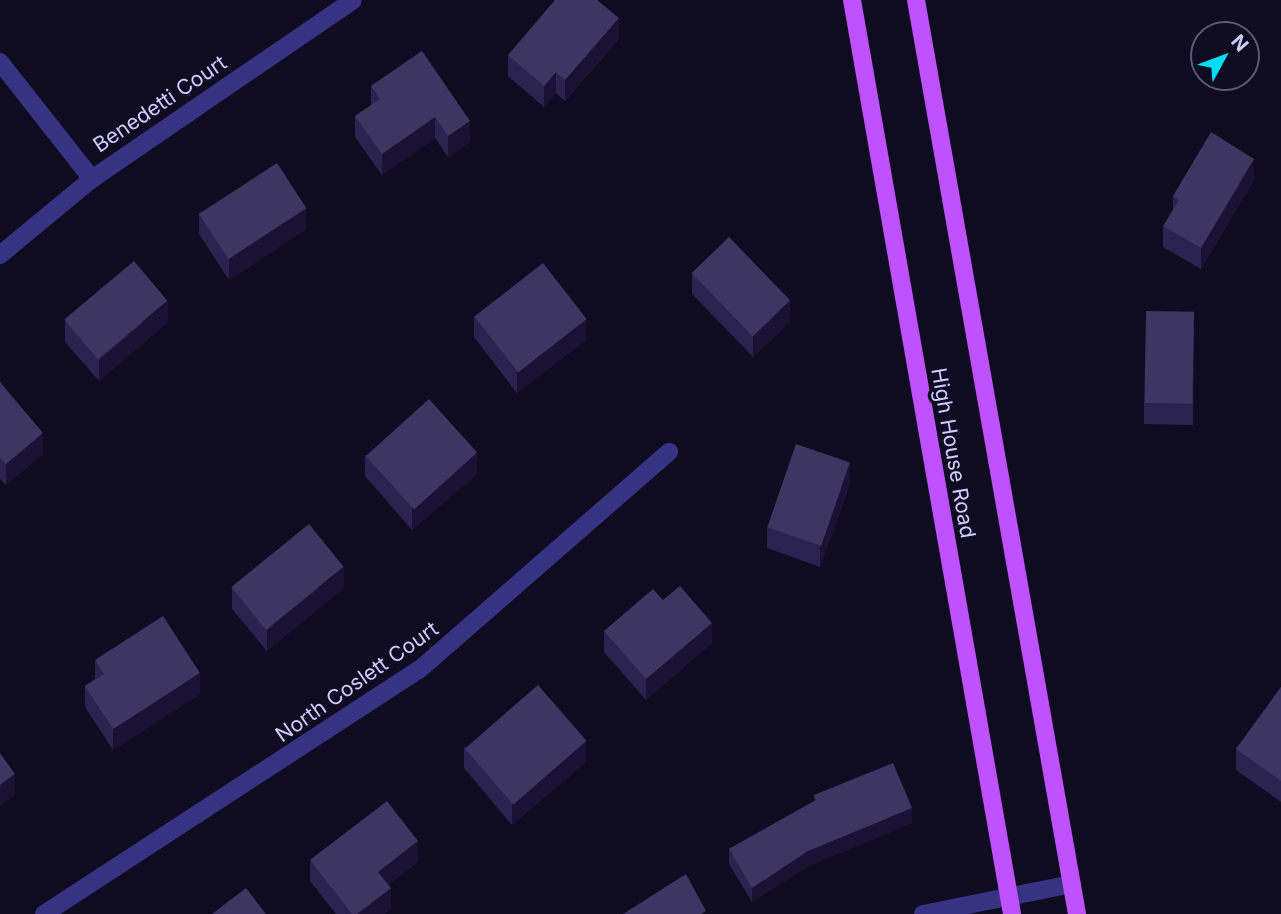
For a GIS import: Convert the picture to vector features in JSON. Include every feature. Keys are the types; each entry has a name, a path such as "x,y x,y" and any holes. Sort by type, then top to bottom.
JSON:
{"main road":[{"name":"High House Road","path":"852,0 1010,906"},
{"name":"High House Road","path":"916,0 1077,914"}],"street":[{"name":"Benedetti Court","path":"0,255 92,179 353,0"},
{"path":"0,62 92,179"},
{"name":"North Coslett Court","path":"44,914 419,670 669,452"},
{"path":"923,914 1010,906 1072,884"}],"building":[{"path":"555,0 597,0 619,18 565,80 556,72 544,86 508,55"},
{"path":"422,51 470,121 448,136 435,117 382,154 355,116 380,99 371,86"},
{"path":"1211,132 1254,159 1201,248 1163,226 1179,200 1173,196"},
{"path":"277,163 306,208 228,259 199,214"},
{"path":"729,237 790,300 753,336 692,273"},
{"path":"134,261 167,301 98,359 64,319"},
{"path":"543,263 587,319 518,373 474,317"},
{"path":"1146,311 1194,312 1192,404 1144,403"},
{"path":"0,382 43,433 6,464 0,458"},
{"path":"429,399 477,453 414,509 366,456"},
{"path":"796,444 850,463 821,546 767,527"},
{"path":"309,524 344,567 266,630 231,587"},
{"path":"680,586 712,623 646,679 604,631 653,589 663,600"},
{"path":"163,616 200,673 113,729 85,686 104,674 95,660"},
{"path":"538,685 587,741 513,804 465,749"},
{"path":"1281,687 1281,781 1236,749"},
{"path":"0,753 15,774 0,785"},
{"path":"893,763 912,808 808,851 752,888 729,849 816,800 814,795"},
{"path":"387,801 418,841 378,872 391,888 357,914 352,914 310,860"},
{"path":"686,874 706,911 701,914 623,914"},
{"path":"246,888 266,914 212,914"}]}
